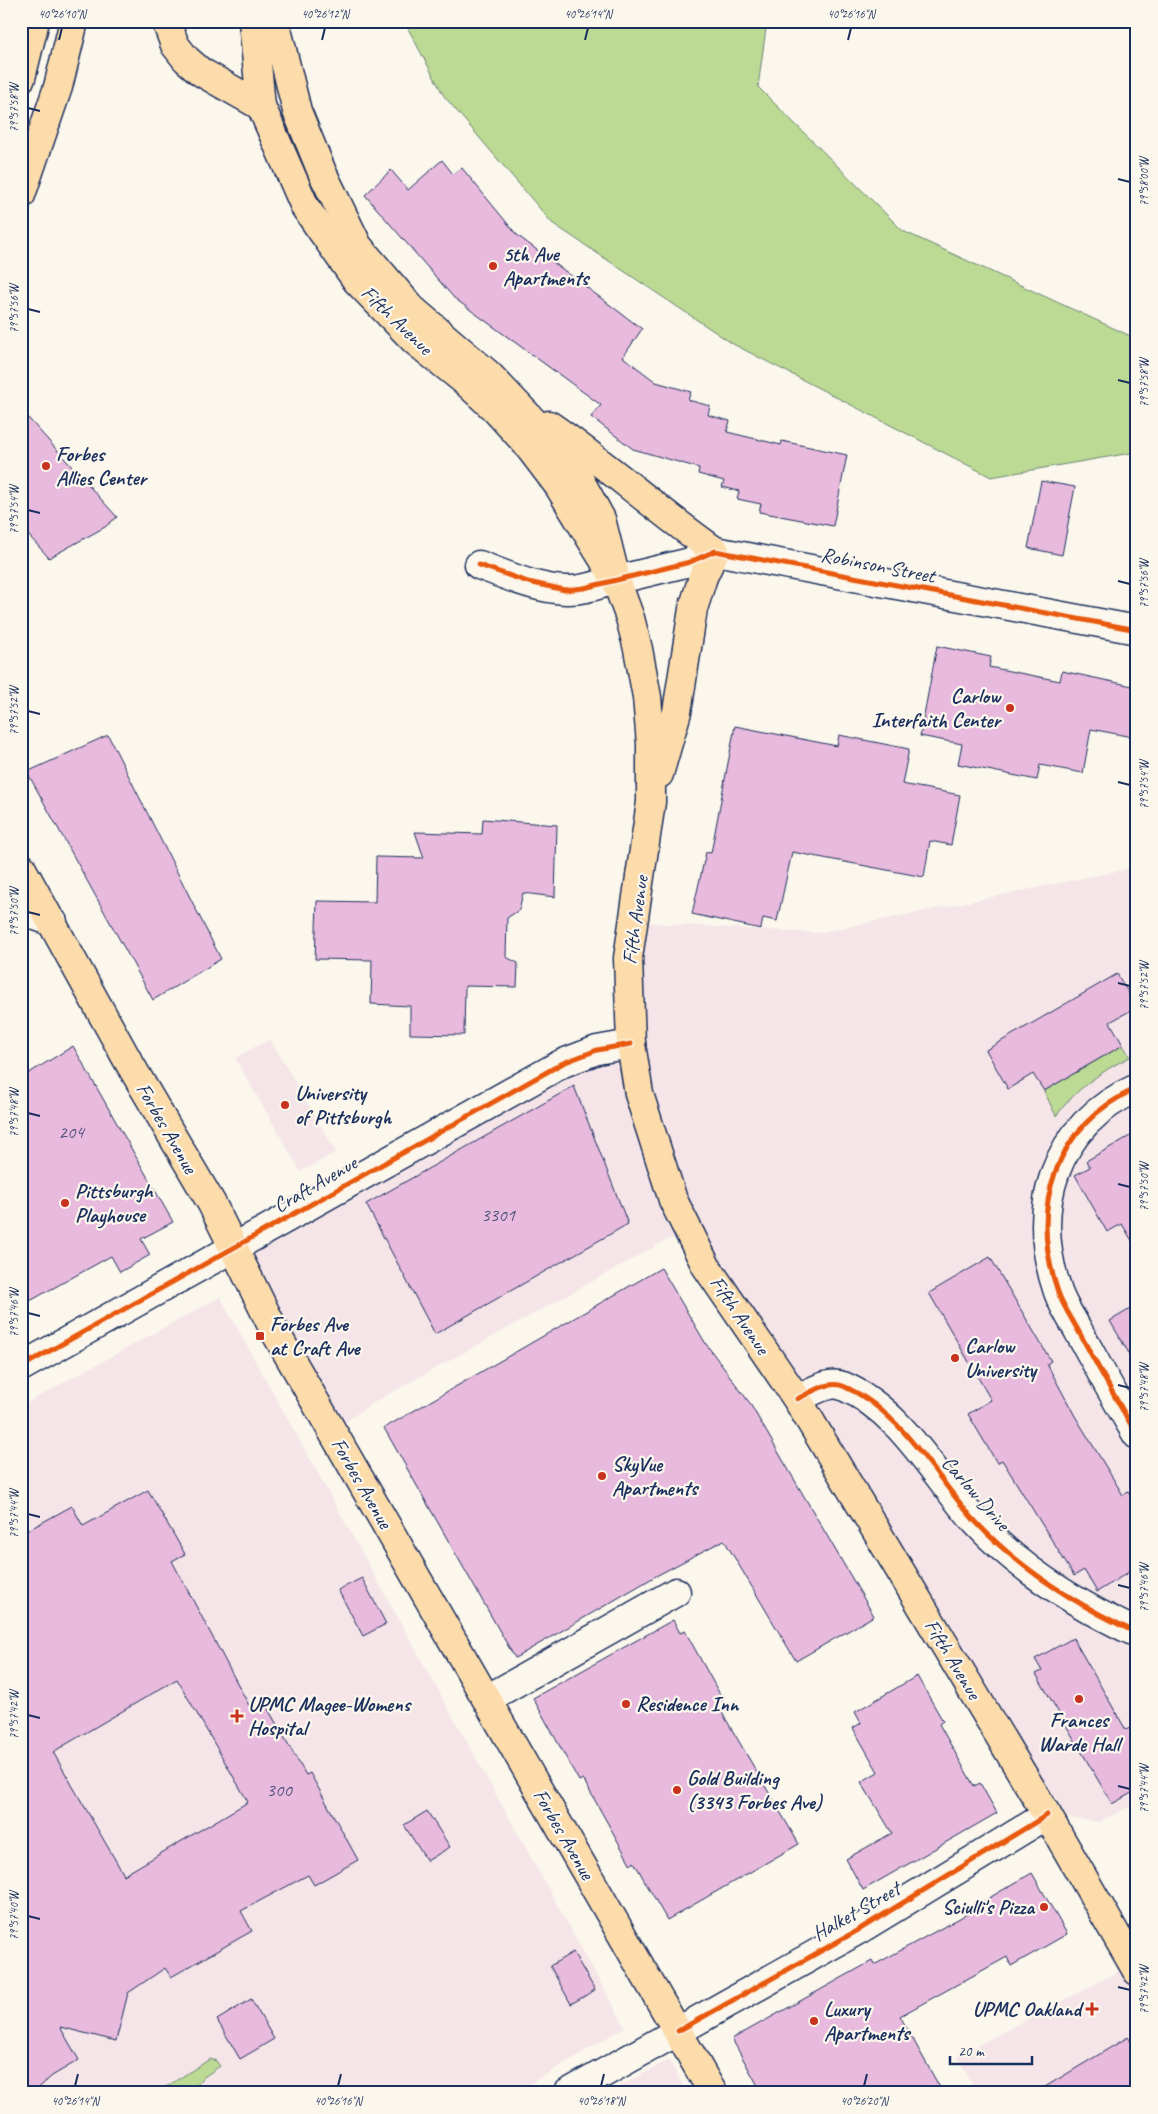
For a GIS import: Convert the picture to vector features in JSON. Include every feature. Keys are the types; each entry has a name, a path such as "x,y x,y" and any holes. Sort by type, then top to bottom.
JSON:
{"main road":[{"path":"21,78 35,21"},
{"path":"21,195 58,87 74,21"},
{"path":"166,21 175,45 186,59 201,72 261,106"},
{"name":"Fifth Avenue","path":"253,21 261,106 306,207 357,281 415,341 496,409 526,443 558,485 616,580"},
{"name":"Fifth Avenue","path":"274,21 297,111 322,172 358,246 412,310 489,375 550,438 579,479 601,519 616,580 630,618 647,697 651,744 651,802 628,958 631,1044 639,1094 656,1153 673,1200 706,1266 797,1399 1134,1959"},
{"path":"518,403 574,442 678,526 715,551 702,578 693,609 677,712 651,802"},
{"name":"Forbes Avenue","path":"21,867 127,1059 212,1204 274,1330 713,2093"}],"street":[{"path":"479,565 528,582 566,590 584,588 690,562 715,551"},
{"name":"Robinson Street","path":"715,551 1137,630"},
{"path":"21,911 53,922"},
{"name":"Craft Avenue","path":"21,1367 563,1063 597,1050 631,1044"},
{"path":"1137,1088 1104,1107 1077,1131 1067,1145 1051,1182 1047,1228 1050,1267 1059,1294 1137,1435"},
{"name":"Carlow Drive","path":"797,1399 824,1386 841,1385 863,1396 899,1426 974,1520 1004,1550 1052,1587 1137,1633"},
{"path":"487,1699 676,1592"},
{"name":"Halket Street","path":"568,2093 860,1929 1047,1815"}],"shaded area":[{"name":"Carlow University","path":"1137,867 1137,1803 1099,1822 1047,1815 760,1338 672,1237 373,1403 332,1431 235,1248 563,1063 631,1044 634,922 818,933"},
{"name":"University of Pittsburgh","path":"270,1039 336,1152 301,1172 235,1058"},
{"name":"UPMC Magee-Womens Hospital","path":"220,1297 625,2027 515,2093 21,2093 21,1406"},
{"name":"UPMC Oakland","path":"1137,1962 1137,2093 977,2093 957,2056"},
{"path":"669,2060 687,2093 607,2093"}],"green space":[{"path":"404,21 767,21 758,87 903,231 1137,339 1137,452 991,477 733,344 552,223 444,96"},
{"path":"1123,1045 1130,1057 1109,1068 1089,1082 1056,1116 1044,1091"},
{"path":"210,2059 216,2061 220,2066 201,2079 190,2093 156,2093 157,2089 166,2087"}],"building":[{"name":"5th Ave Apartments","path":"442,160 453,174 462,168 517,235 642,329 623,357 656,382 691,392 688,400 710,406 708,415 730,421 727,432 781,445 782,441 847,455 833,526 759,512 761,504 737,499 739,491 722,487 724,481 698,474 699,468 633,449 591,417 601,405 454,298 365,195 391,170 408,190"},
{"name":"Forbes Allies Center","path":"21,410 117,517 105,527 49,558 21,527"},
{"path":"1041,481 1075,487 1062,555 1028,548"},
{"name":"Carlow Interfaith Center","path":"937,646 991,657 989,667 1060,681 1062,671 1137,687 1137,738 1091,729 1083,773 1040,765 1037,780 958,764 962,744 920,736"},
{"path":"735,726 837,746 839,735 909,749 902,784 960,795 951,845 930,841 924,877 792,852 777,921 763,918 761,929 692,914 706,852 711,853"},
{"path":"108,735 221,959 153,1000 27,772"},
{"path":"483,819 557,825 555,897 523,893 519,910 507,918 506,957 518,963 517,987 465,986 464,1035 410,1034 410,1006 371,1004 372,960 315,959 317,901 375,902 376,857 424,858 415,832 482,834"},
{"path":"1117,974 1137,1007 1110,1022 1123,1045 1044,1091 1033,1074 1008,1089 986,1050"},
{"path":"73,1046 173,1222 141,1239 150,1255 120,1272 111,1256 21,1306 21,1078"},
{"path":"574,1086 628,1224 435,1334 366,1204"},
{"path":"1137,1132 1137,1249 1122,1224 1107,1232 1075,1175 1090,1167 1086,1161"},
{"path":"990,1257 1051,1361 1047,1364 1075,1416 1123,1495 1128,1491 1137,1505 1137,1567 1097,1592 1084,1570 1074,1576 1002,1460 997,1463 968,1414 991,1400 929,1293"},
{"name":"SkyVue Apartments","path":"661,1268 706,1344 749,1402 874,1616 796,1661 724,1540 656,1576 515,1658 384,1428"},
{"path":"1137,1305 1137,1367 1110,1321"},
{"path":"148,1490 185,1554 172,1561 251,1709 264,1702 306,1775 310,1773 358,1860 314,1885 308,1875 241,1911 252,1931 171,1977 165,1968 128,1993 116,2041 60,2027 79,2060 52,2076 33,2093 21,2093 21,1534 72,1506 83,1526","holes":["177,1679 248,1802 124,1875 53,1752"]},
{"path":"362,1578 386,1624 363,1636 338,1590"},
{"path":"673,1620 680,1633 685,1631 723,1700 717,1704 799,1844 667,1920 634,1862 631,1865 583,1779 579,1781 533,1698"},
{"name":"Frances Warde Hall","path":"1073,1638 1126,1730 1137,1724 1137,1790 1112,1804 1036,1674 1042,1671 1035,1659"},
{"path":"917,1676 943,1721 939,1724 974,1786 980,1783 997,1813 863,1890 846,1859 892,1833 861,1782 878,1772 853,1728 861,1723 855,1712"},
{"path":"427,1811 450,1847 427,1861 404,1825"},
{"path":"1032,1873 1067,1934 1011,1966 1007,1957 900,2016 943,2093 762,2093 732,2039 872,1961 874,1965 978,1908 977,1905"},
{"path":"573,1952 595,1990 571,2004 550,1966"},
{"path":"251,1999 274,2039 240,2059 217,2020"},
{"path":"1128,2037 1137,2051 1137,2093 1035,2093"}],"cycle path":[{"path":"479,565 528,582 565,590 584,588 690,562 715,551 1137,630"},
{"path":"21,1367 563,1063 597,1050 631,1044"},
{"path":"1137,1088 1108,1104 1085,1124 1067,1147 1055,1173 1048,1201 1046,1230 1050,1261 1060,1297 1137,1435"},
{"path":"797,1399 819,1388 831,1385 843,1386 864,1397 883,1411 900,1428 960,1503 992,1539 1050,1585 1093,1611 1137,1633"},
{"path":"678,2031 860,1929 1047,1815"}],"place":[{"name":"5th Ave Apartments","path":"493,266"},
{"name":"Forbes Allies Center","path":"46,466"},
{"name":"Carlow Interfaith Center","path":"1010,708"},
{"name":"University of Pittsburgh","path":"285,1105"},
{"name":"Pittsburgh Playhouse","path":"65,1203"},
{"name":"Forbes Ave at Craft Ave","path":"260,1336"},
{"name":"Carlow University","path":"955,1358"},
{"name":"SkyVue Apartments","path":"602,1476"},
{"name":"Frances Warde Hall","path":"1079,1699"},
{"name":"Residence Inn","path":"626,1704"},
{"name":"UPMC Magee-Womens Hospital","path":"237,1716"},
{"name":"Gold Building (3343 Forbes Ave)","path":"677,1790"},
{"name":"Sciulli's Pizza","path":"1044,1907"},
{"name":"UPMC Oakland","path":"1092,2009"},
{"name":"Luxury Apartments","path":"814,2021"}]}
